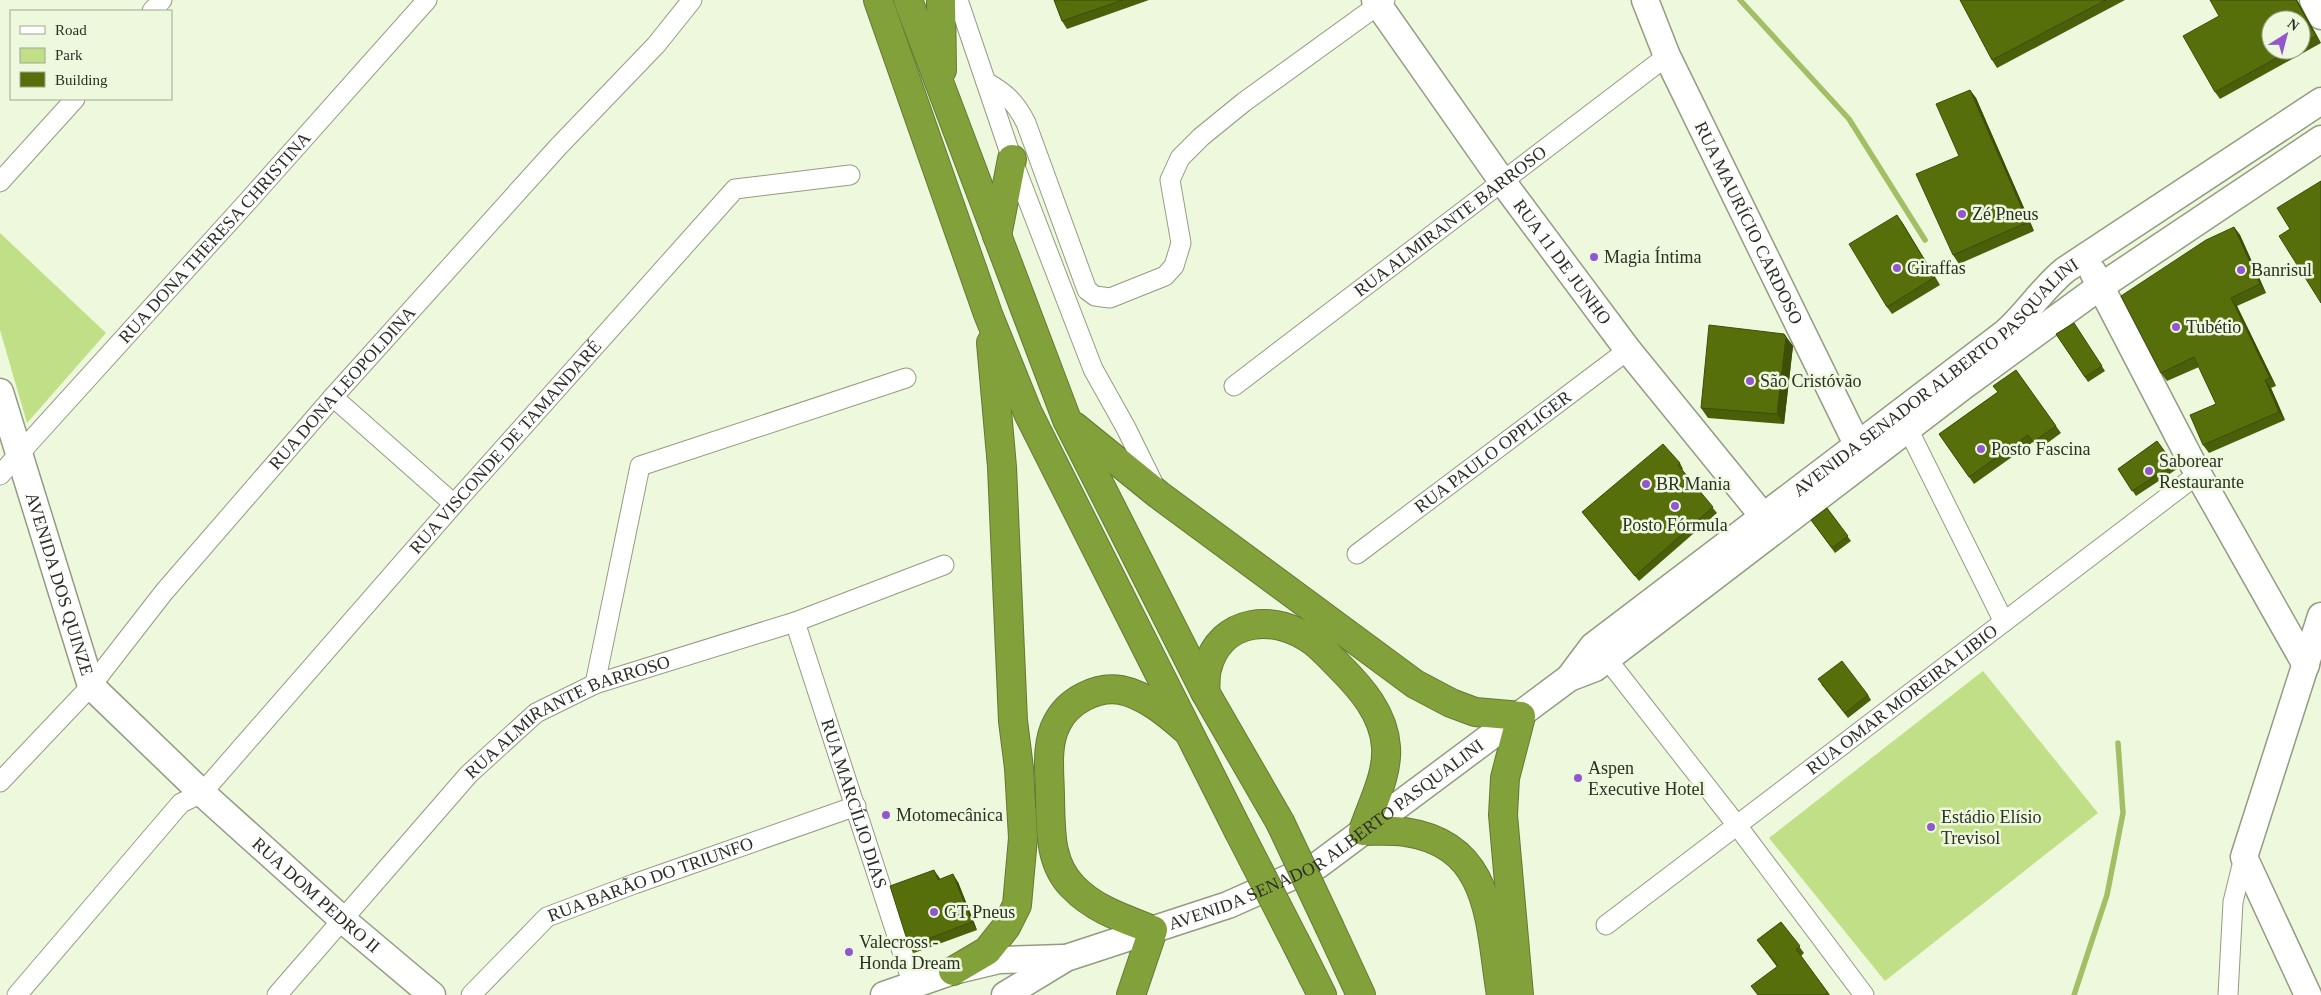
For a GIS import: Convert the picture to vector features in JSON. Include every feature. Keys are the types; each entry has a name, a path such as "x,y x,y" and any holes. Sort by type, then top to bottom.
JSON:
{"highway":[{"path":"878,0 988,314 1028,413 1192,734 1238,830 1322,995"},
{"path":"908,0 1067,420 1205,692 1280,822 1361,995"},
{"path":"941,0 942,87"},
{"path":"998,236 1012,159"},
{"path":"953,972 987,950 1006,927 1017,905 1023,838 1019,768 1013,722 1002,467 988,314"},
{"path":"1067,420 1158,494 1415,684 1475,712 1521,716 1505,778 1503,815 1518,995"},
{"path":"1205,692 1207,669 1222,640 1234,630 1252,623 1271,623 1290,628 1314,641 1356,683 1372,706 1381,725 1386,747 1384,772 1363,831 1404,831 1427,837 1444,844 1471,867 1484,892 1501,995"},
{"path":"1131,995 1153,930 1102,910 1073,887 1058,864 1051,842 1050,745 1057,723 1072,704 1085,695 1120,690 1144,699 1167,713 1192,734"}],"main road":[{"name":"RUA MAURÍCIO CARDOSO","path":"1645,0 1667,56 1857,444"},
{"path":"2313,0 2321,16"},
{"name":"RUA 11 DE JUNHO","path":"1380,2 1502,181 1628,350 1763,516"},
{"name":"AVENIDA SENADOR ALBERTO PASQUALINI","path":"1005,995 1066,958 1228,905 1318,864 1521,716 1569,678 1592,646 2006,332 2020,320 2047,285 2073,265 2321,101"},
{"path":"2129,268 2144,247 2164,228 2321,125"},
{"name":"AVENIDA SENADOR ALBERTO PASQUALINI","path":"1569,678 1595,668 1908,429 2101,286 2321,139"},
{"path":"2073,265 2084,266 2092,271 2101,286 2198,474 2306,665"},
{"name":"AVENIDA DOS QUINZE","path":"0,392 91,686 202,794"},
{"path":"2308,995 2244,857 2321,616"},
{"name":"RUA DOM PEDRO II","path":"202,794 343,920 432,995"},
{"name":"AVENIDA SENADOR ALBERTO PASQUALINI","path":"884,995 915,990 953,972 999,960 1066,958"}],"street":[{"path":"153,10 162,0"},
{"name":"RUA DONA THERESA CHRISTINA","path":"0,474 249,200 427,0"},
{"name":"RUA DONA LEOPOLDINA","path":"0,782 91,686 164,592 333,398 558,147 656,45 692,0"},
{"path":"958,0 1012,159 1093,369 1126,428 1158,494"},
{"path":"986,82 1002,91 1016,103 1026,123 1087,290 1095,296 1110,298 1165,276 1174,266 1181,244 1170,180 1180,158 1201,137 1244,102 1380,2"},
{"name":"RUA ALMIRANTE BARROSO","path":"1234,386 1667,56"},
{"path":"0,182 73,100"},
{"name":"RUA VISCONDE DE TAMANDARÉ","path":"202,794 454,504 735,189 850,175"},
{"name":"RUA PAULO OPPLIGER","path":"1357,554 1628,350"},
{"path":"595,684 640,466 906,378"},
{"path":"333,398 454,504"},
{"path":"1908,429 2004,622"},
{"name":"RUA OMAR MOREIRA LIBIO","path":"1606,924 2198,474"},
{"name":"RUA ALMIRANTE BARROSO","path":"277,995 470,774 536,713 595,684 794,622 944,566"},
{"name":"RUA MARCÍLIO DIAS","path":"794,622 915,990"},
{"path":"1607,659 1736,824 1864,995"},
{"path":"17,995 181,803 202,794"},
{"name":"RUA BARÃO DO TRIUNFO","path":"471,995 548,917 634,884 856,806"},
{"path":"2228,995 2233,902 2244,857"}],"green space":[{"path":"0,233 106,333 27,423 0,330"},
{"name":"Estádio Elísio Trevisol","path":"1983,671 2098,813 1885,981 1769,838"}],"building":[{"path":"1054,0 1123,0 1062,21"},
{"path":"1960,0 2106,0 1992,60"},
{"path":"2210,0 2296,0 2302,10 2261,10 2261,60 2273,60 2215,92 2183,36 2219,16"},
{"path":"2311,27 2316,36 2311,39"},
{"path":"1970,90 2028,222 1953,255 1916,174 1959,156 1936,104"},
{"path":"2321,181 2321,303 2279,236 2290,229 2277,208"},
{"name":"Giraffas","path":"1897,215 1935,277 1887,307 1849,244"},
{"path":"2234,227 2260,284 2231,298 2270,378 2265,380 2279,412 2203,445 2190,415 2216,404 2194,357 2161,373 2121,296 2206,240"},
{"path":"2074,323 2102,366 2085,377 2056,334"},
{"name":"São Cristóvão","path":"1709,325 1784,334 1786,337 1777,414 1701,408"},
{"path":"2016,370 2056,426 2033,442 2028,435 1969,477 1939,434 1998,392 1993,386"},
{"name":"Saborear Restaurante","path":"2157,441 2174,464 2132,491 2118,469"},
{"path":"1663,444 1680,463 1678,465 1713,507 1635,576 1582,512"},
{"path":"1827,508 1848,536 1832,548 1811,520"},
{"path":"1842,661 1868,695 1845,713 1818,679"},
{"name":"GT Pneus","path":"934,870 938,880 953,874 972,922 909,946 890,886"},
{"path":"1781,922 1800,946 1796,949 1828,993 1824,995 1758,995 1751,986 1778,966 1757,940"}],"waterway":[{"path":"1740,0 1849,119 1925,240"},
{"path":"2074,995 2107,895 2123,813 2118,743"}],"place":[{"name":"Zé Pneus","path":"1962,214"},
{"name":"Magia Íntima","path":"1594,257"},
{"name":"Giraffas","path":"1897,268"},
{"name":"Banrisul","path":"2241,270"},
{"name":"Tubétio","path":"2176,327"},
{"name":"São Cristóvão","path":"1750,381"},
{"name":"Posto Fascina","path":"1981,449"},
{"name":"Saborear Restaurante","path":"2149,471"},
{"name":"BR Mania","path":"1646,484"},
{"name":"Posto Fórmula","path":"1675,506"},
{"name":"Aspen Executive Hotel","path":"1578,778"},
{"name":"Motomecânica","path":"886,815"},
{"name":"Estádio Elísio Trevisol","path":"1931,827"},
{"name":"GT Pneus","path":"934,912"},
{"name":"Valecross - Honda Dream","path":"849,952"}]}
